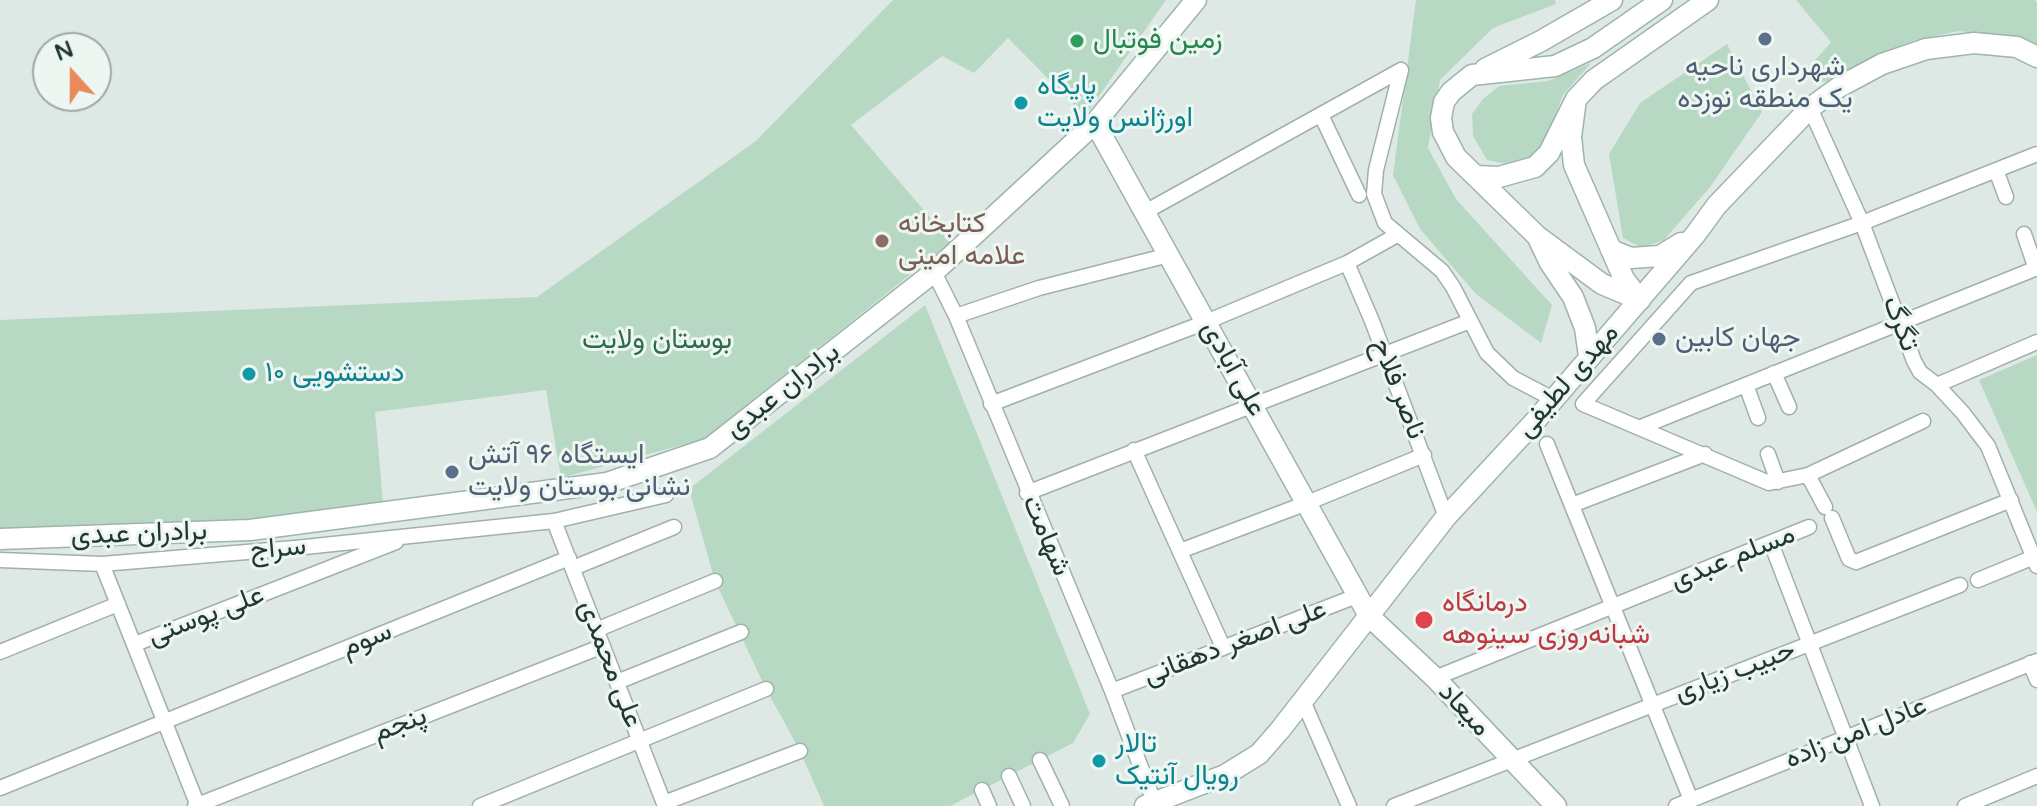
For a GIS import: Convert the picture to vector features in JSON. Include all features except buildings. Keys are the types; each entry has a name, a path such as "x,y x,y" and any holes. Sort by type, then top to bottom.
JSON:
{"main road":[{"name":"برادران عبدی","path":"0,539 250,530 607,483 710,448 934,272 1095,123 1196,0"},
{"path":"1612,0 1472,75 1451,92 1444,102 1441,118 1443,132 1456,157 1537,236 1602,284 1640,300"},
{"path":"1472,75 1539,69 1574,58 1662,0"},
{"path":"1477,176 1499,177 1535,167 1549,153 1576,99 1594,80 1708,0"},
{"name":"مهدی لطیفی","path":"1152,805 1225,775 1259,754 1446,517 1640,300 1717,205 1810,108 1839,87 1882,64 1926,49 1974,43 2017,47 2037,57"},
{"path":"1576,99 1571,137 1574,165 1624,279 1640,300"},
{"name":"علی آبادی","path":"1095,123 1369,616"},
{"path":"1611,250 1631,258 1660,256 1695,235"},
{"path":"1537,236 1550,263 1573,297 1585,328 1589,356"},
{"name":"میعاد","path":"1369,616 1435,678 1556,806"}],"street":[{"path":"1145,212 1401,70 1376,170 1374,194 1385,223 1442,271 1487,353 1513,378 1553,399"},
{"name":"تگرگ","path":"1810,108 1862,223 1920,372 1937,385 1988,446 2035,562"},
{"path":"1321,115 1359,195"},
{"path":"1923,421 1808,475 1778,482 1759,480 1705,454 1583,404 1685,287 1697,280 1862,223 2037,154"},
{"path":"1996,170 2006,197"},
{"path":"1641,427 2037,268 2024,234"},
{"path":"991,404 1206,322 1347,263 1397,235"},
{"path":"956,316 1039,288 1169,255"},
{"name":"ناصر فلاح","path":"1347,263 1446,517"},
{"name":"شهامت","path":"934,272 956,316 1027,493 1112,691 1152,805"},
{"path":"1640,300 1659,317"},
{"path":"1027,493 1470,321"},
{"path":"1937,385 2037,342"},
{"path":"1774,373 1789,407"},
{"path":"1746,385 1758,418"},
{"path":"1547,444 1691,800"},
{"path":"1134,450 1223,647"},
{"path":"1572,505 1705,454"},
{"path":"1768,454 1778,482"},
{"path":"1180,551 1424,455"},
{"path":"1808,475 1849,559 1856,562 2011,500"},
{"path":"554,521 666,495"},
{"name":"سراج","path":"0,560 102,564 554,521"},
{"name":"علی محمدی","path":"554,521 665,804"},
{"name":"سوم","path":"0,788 571,563 674,527"},
{"name":"مسلم عبدی","path":"1435,678 1809,527"},
{"name":"علی پوستی","path":"135,644 411,536"},
{"path":"1771,543 1872,806"},
{"path":"1978,580 2035,562"},
{"path":"102,564 197,806"},
{"path":"596,630 715,581"},
{"name":"حبیب زیاری","path":"1394,806 1960,585"},
{"name":"علی اصغر دهقانی","path":"1112,691 1359,595"},
{"path":"0,652 118,604"},
{"path":"617,682 741,632"},
{"name":"پنجم","path":"197,806 603,646"},
{"path":"2034,662 2037,680"},
{"name":"عادل امن زاده","path":"1676,806 2034,662"},
{"path":"480,806 766,689"},
{"path":"1303,701 1349,806"},
{"path":"665,804 800,751"},
{"path":"1040,760 1062,806"},
{"path":"1009,776 1023,806"},
{"path":"1965,806 2037,776"},
{"path":"982,790 989,806"}],"green space":[{"name":"بوستان ولایت","path":"893,0 1166,0 1085,116 1008,38 974,73 942,56 851,125 951,242 704,439 561,478 546,390 375,412 383,502 248,520 0,529 0,320 537,297 756,141"},
{"path":"1416,0 1555,0 1556,4 1493,28 1440,80 1428,148 1456,199 1552,305 1541,343 1476,294 1420,229 1393,175"},
{"path":"1796,0 2035,0 2037,46 2018,38 1959,31 1915,40 1882,52 1830,81 1814,82 1804,73 1831,42"},
{"path":"1727,44 1762,112 1710,187 1664,240 1642,248 1623,238 1609,154 1640,103"},
{"path":"1591,63 1563,95 1546,140 1532,158 1507,164 1487,160 1473,136 1472,114 1483,99 1499,86 1548,81"},
{"path":"925,305 1090,714 1073,743 950,806 824,806 715,581 689,489"},
{"path":"2037,355 2037,512 1979,380"}],"place":[{"name":"شهرداری ناحیه یک منطقه نوزده","path":"1765,39"},
{"name":"زمین فوتبال","path":"1077,41"},
{"name":"پایگاه اورژانس ولایت","path":"1021,103"},
{"name":"کتابخانه علامه امینی","path":"882,241"},
{"name":"جهان کابین","path":"1659,339"},
{"name":"دستشویی ۱۰","path":"249,374"},
{"name":"ایستگاه ۹۶ آتش نشانی بوستان ولایت","path":"452,472"},
{"name":"درمانگاه شبانه‌روزی سینوهه","path":"1424,620"},
{"name":"تالار رویال آنتیک","path":"1099,761"}]}
